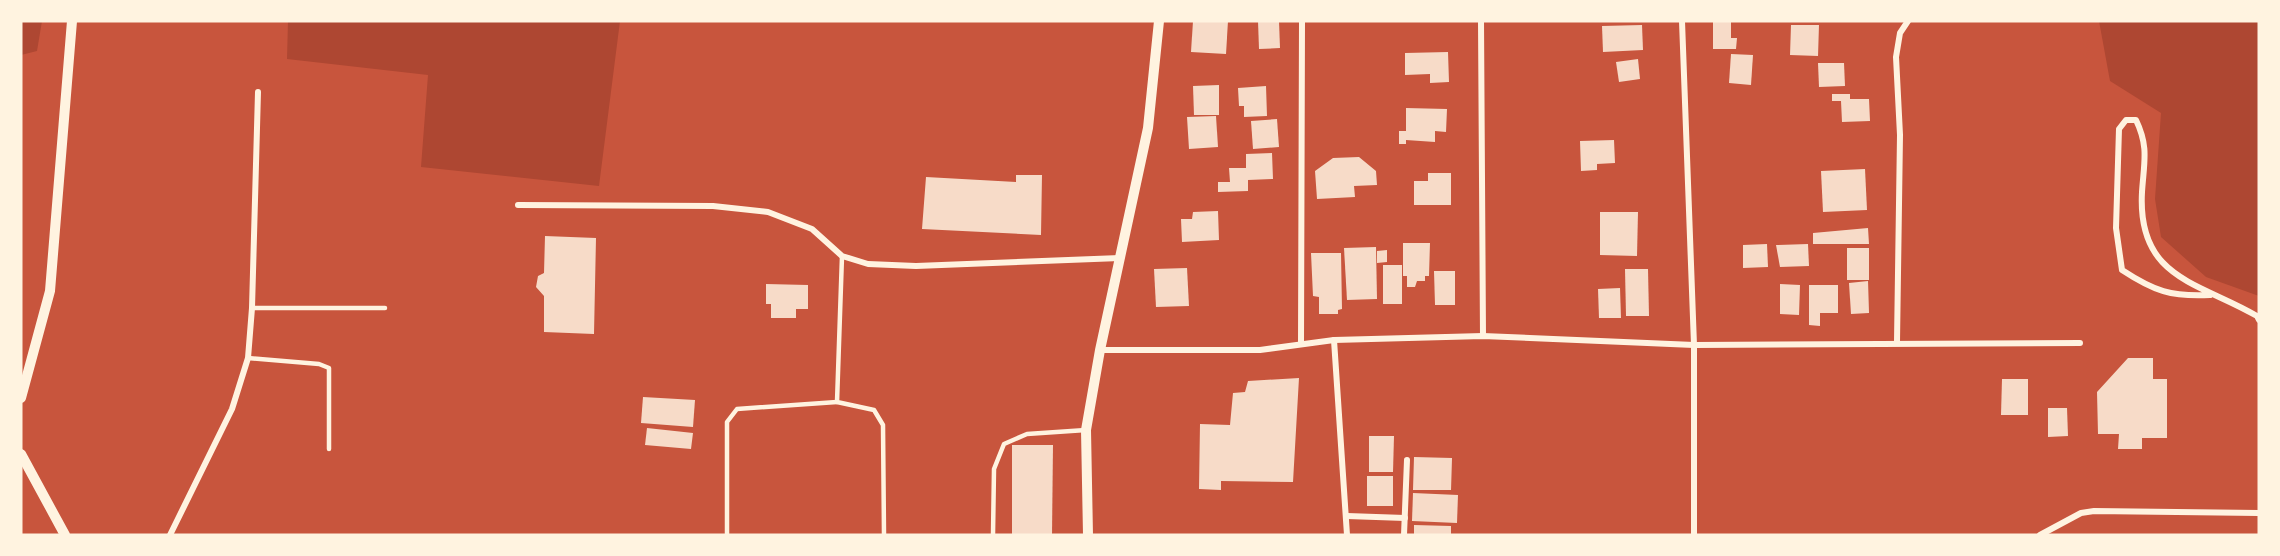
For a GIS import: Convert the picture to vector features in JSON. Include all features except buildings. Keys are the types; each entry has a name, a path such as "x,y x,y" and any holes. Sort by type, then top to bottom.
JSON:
{"street":[{"path":"21,398 50,291 72,21"},
{"path":"1088,535 1086,430 1100,350 1122,258 1148,128 1159,21"},
{"path":"1301,344 1302,21"},
{"path":"1481,21 1483,336"},
{"path":"1682,21 1694,345 1694,535"},
{"path":"1897,342 1900,135 1896,57 1900,33 1908,21"},
{"path":"170,535 232,409 248,358 252,308 258,92"},
{"path":"2210,295 2180,296 2150,288 2122,270 2116,218 2119,129 2126,120 2136,120 2145,140 2141,206 2149,243 2165,268 2210,295 2238,304 2258,318"},
{"path":"518,205 713,206 768,212 812,229 842,256 868,264 916,266 1122,258"},
{"path":"1100,350 1260,350 1334,340 1483,336 1694,345 1897,342 2080,343"},
{"path":"1334,340 1347,535"},
{"path":"21,454 65,535"},
{"path":"1404,535 1407,460"},
{"path":"2040,535 2081,513 2120,511 2259,513"},
{"path":"1347,516 1405,518"}],"lane":[{"path":"837,402 842,256"},
{"path":"252,308 385,308"},
{"path":"248,358 319,364 329,368 329,449"},
{"path":"727,535 727,423 737,409 837,402 874,410 883,425 884,535"},
{"path":"993,535 994,469 1004,444 1027,434 1086,430"}],"shaded area":[{"path":"21,21 42,21 37,51 21,55"},
{"path":"288,21 620,21 599,186 421,167 428,75 287,59"},
{"path":"2099,21 2259,21 2259,296 2206,277 2161,237 2155,199 2161,113 2110,81"}]}
